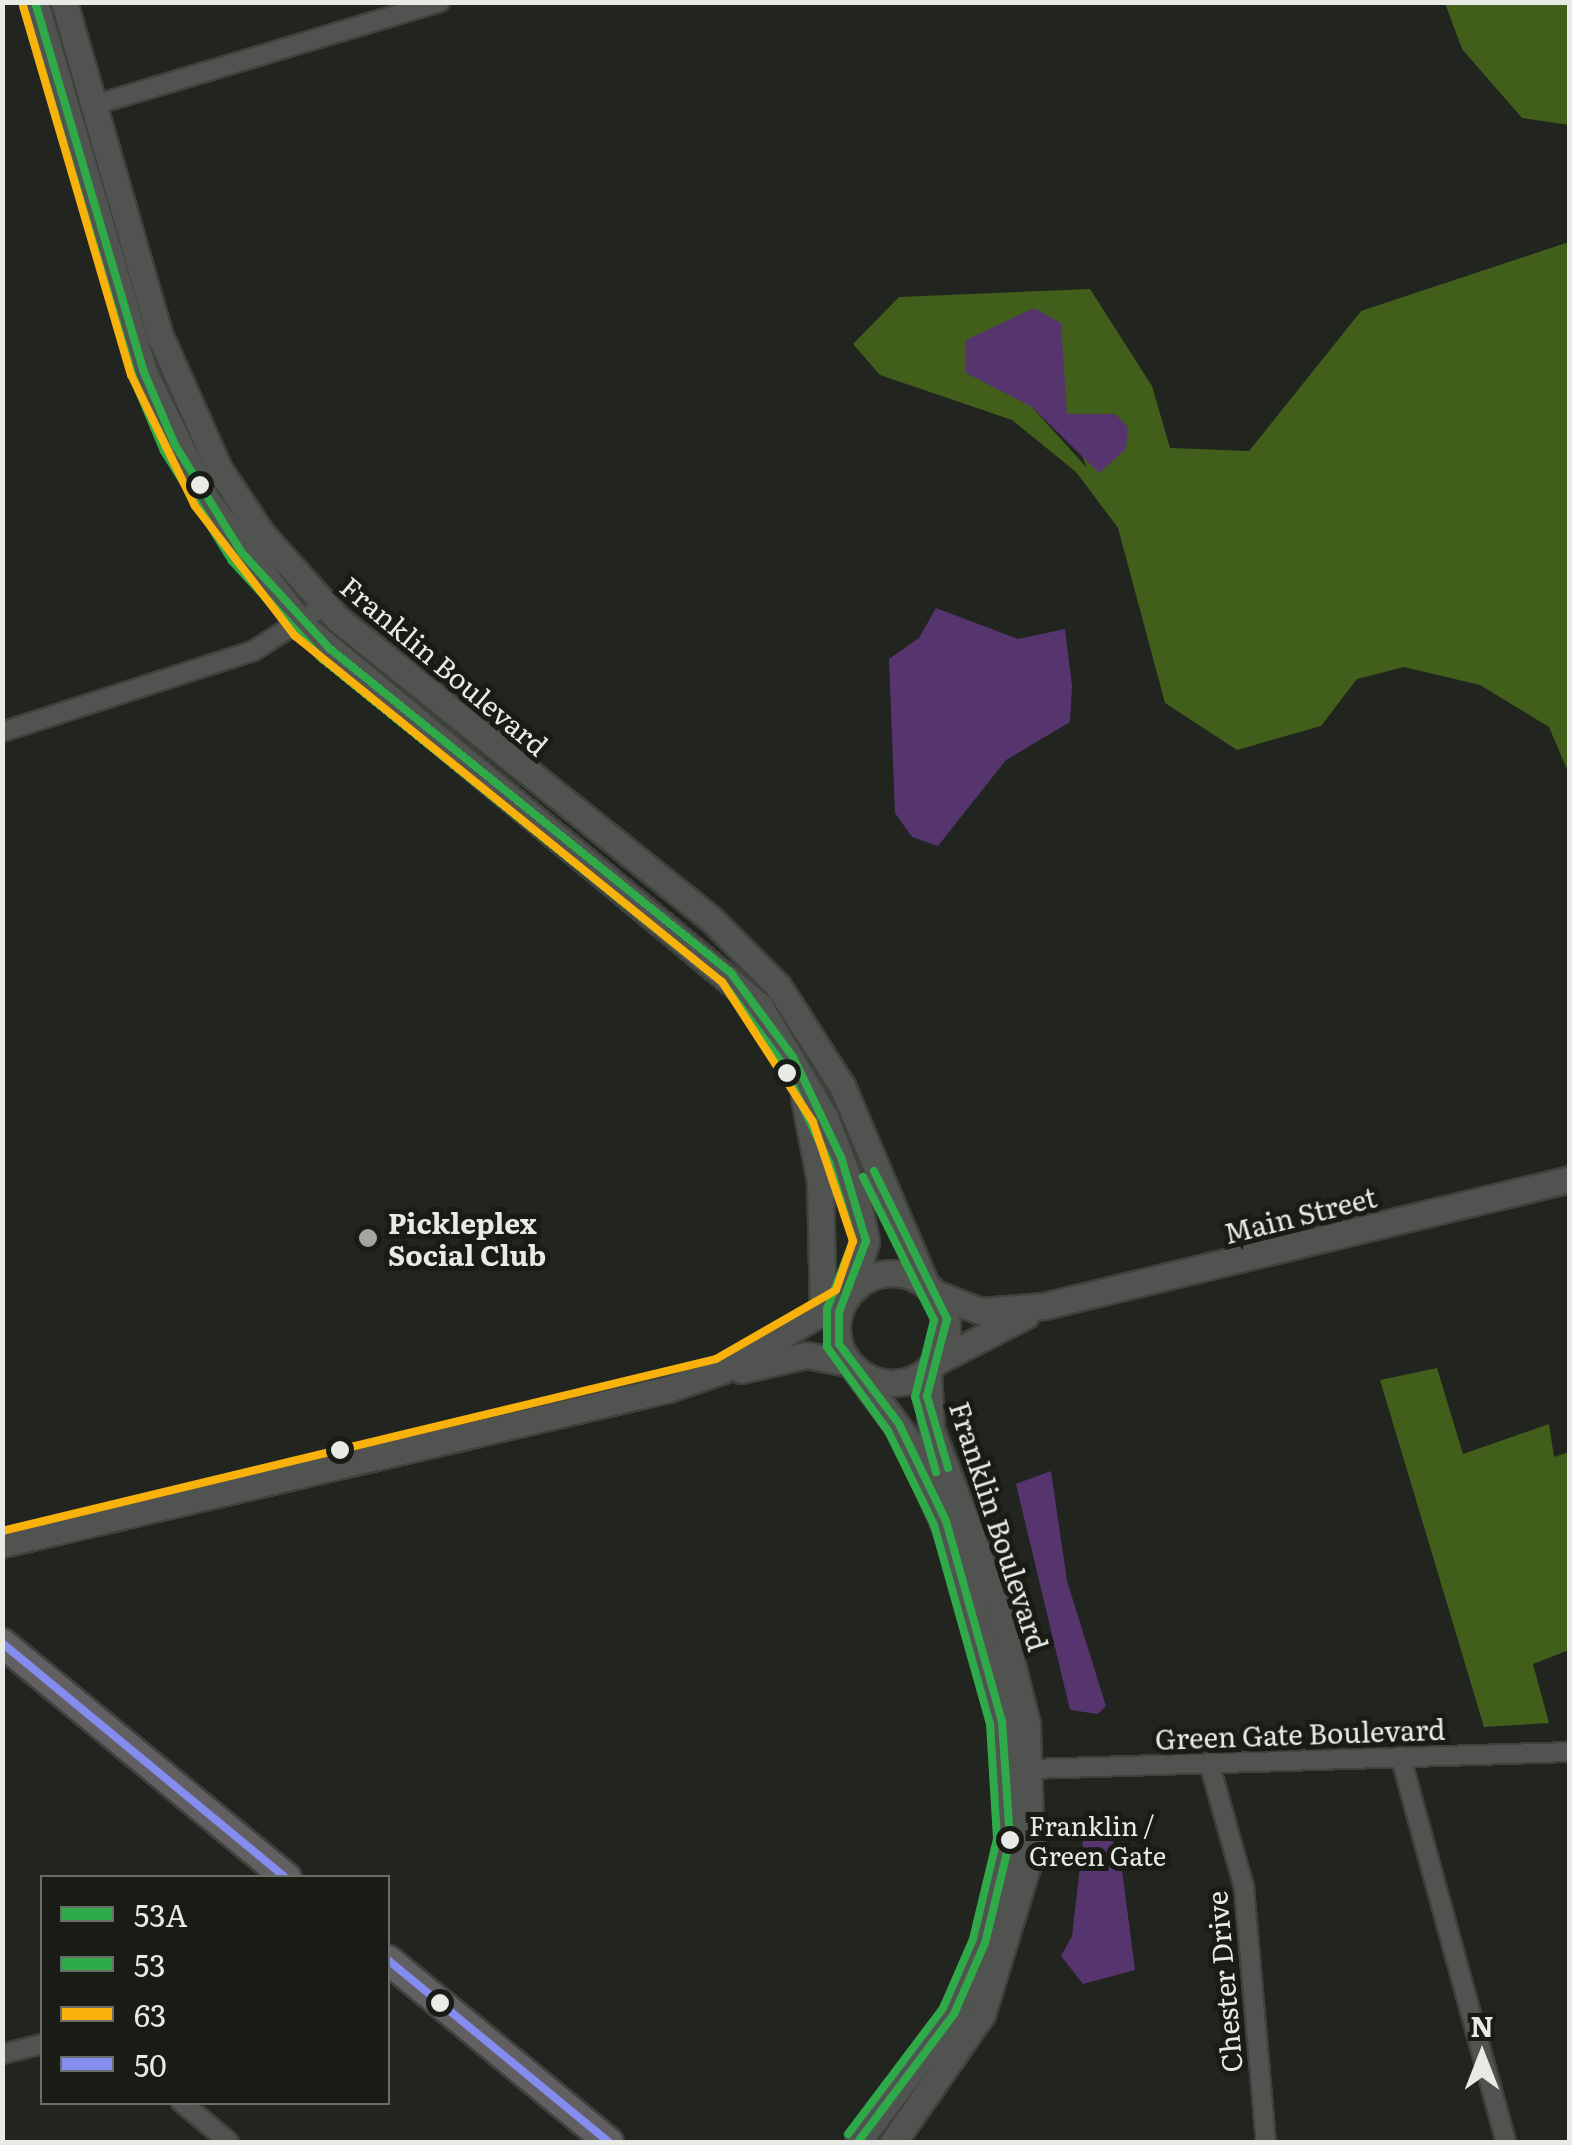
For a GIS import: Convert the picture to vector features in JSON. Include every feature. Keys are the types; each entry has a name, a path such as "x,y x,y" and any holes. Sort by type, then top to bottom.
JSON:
{"main road":[{"name":"Franklin Boulevard","path":"35,2 156,400 206,499 303,626 732,973 794,1057 864,1224 849,1294"},
{"name":"Franklin Boulevard","path":"64,2 182,394 261,533 324,606 710,918 778,986 842,1086 930,1289"},
{"path":"794,1057 818,1166 823,1312"},
{"name":"Main Street","path":"930,1289 980,1311 1044,1306 1570,1180"},
{"path":"2,1544 806,1355 900,1383 932,1366 947,1320 930,1289 890,1274 849,1294 721,1372"},
{"path":"849,1294 837,1328 852,1367"},
{"name":"Main Street","path":"932,1366 1044,1306"},
{"name":"Franklin Boulevard","path":"893,2142 959,2055 1000,1973 1031,1854 1032,1769 996,1601 932,1430 932,1366"},
{"name":"Franklin Boulevard","path":"852,1367 909,1442 955,1549 1002,1722 1010,1840 985,1943 954,2014 858,2142"},
{"path":"2,1643 283,1875"},
{"path":"390,1962 609,2142"}],"street":[{"path":"94,106 440,2"},
{"path":"2,732 224,662 303,626 324,606"},
{"name":"Green Gate Boulevard","path":"1032,1769 1570,1752"},
{"path":"1402,1758 1506,2142"},
{"name":"Chester Drive","path":"1210,1762 1244,1888 1266,2142"},
{"path":"2,2054 40,2044"},
{"path":"185,2105 228,2142"}],"green space":[{"path":"1445,3 1569,3 1569,125 1522,118 1462,49"},
{"path":"1569,242 1569,774 1549,727 1480,685 1404,667 1357,679 1321,726 1237,750 1165,703 1118,528 1076,472 1012,420 880,375 853,344 899,297 1090,289 1152,386 1170,448 1249,451 1361,311","holes":["1061,324 1059,397 1087,468 1032,407"]},
{"path":"1437,1368 1463,1454 1549,1424 1554,1457 1569,1452 1569,1650 1533,1664 1549,1723 1484,1727 1380,1380"}],"shaded area":[{"path":"1034,308 1061,323 1067,414 1115,414 1128,427 1126,449 1099,473 1032,407 966,373 966,340"},
{"path":"936,608 1018,639 1065,629 1072,686 1070,722 1006,760 938,846 912,837 895,813 889,659 919,638"},
{"path":"1051,1471 1067,1581 1106,1706 1098,1714 1070,1710 1016,1484"},
{"path":"1086,1815 1099,1818 1120,1854 1135,1970 1083,1984 1061,1956 1072,1936"}],"transit line":[{"name":"53A","path":"35,2 143,370 175,445 242,553 329,648 731,973 793,1057 841,1157 866,1241 839,1312 839,1344 899,1424 946,1521 1002,1722 1010,1840 985,1943 954,2014 858,2142"},
{"name":"53","path":"23,6 132,375 164,451 232,561 321,658 722,982 782,1063 829,1162 853,1241 827,1309 827,1347 888,1431 934,1525 990,1724 997,1839 973,1939 943,2008 848,2134"},
{"name":"63","path":"2,1531 716,1359 836,1290 853,1241 813,1122 722,982 295,636 195,506 131,375 23,6"},
{"name":"53A","path":"874,1171 947,1319 927,1396 948,1468"},
{"name":"53","path":"863,1177 934,1320 915,1397 936,1472"},
{"name":"50","path":"2,1643 282,1875"},
{"name":"50","path":"390,1962 609,2142"}],"place":[{"name":"Pickleplex Social Club","path":"368,1238"},
{"name":"Franklin / Green Gate","path":"1010,1840"}]}
